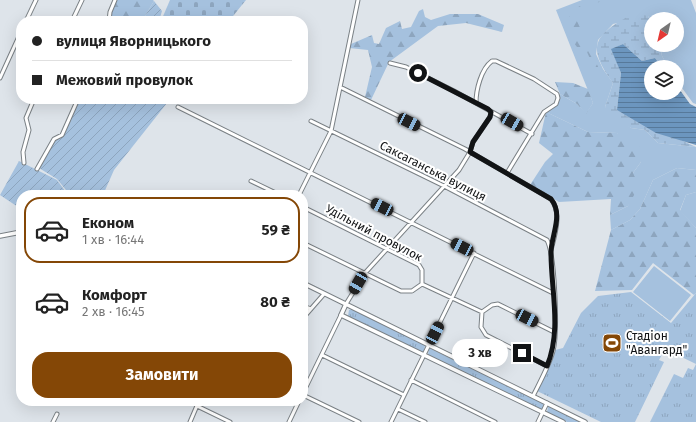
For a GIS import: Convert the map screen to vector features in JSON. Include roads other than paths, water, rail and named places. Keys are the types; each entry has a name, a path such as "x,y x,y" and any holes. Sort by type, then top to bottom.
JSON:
{"street":[{"path":"28,16 36,0"},
{"path":"74,16 82,0"},
{"path":"109,16 115,0"},
{"path":"302,190 330,131 358,0"},
{"path":"0,78 16,43"},
{"path":"476,103 476,95 485,68 492,61 496,61 534,79 556,93 558,98 554,106 544,112 507,173"},
{"path":"390,63 406,68 491,112 502,116 532,134"},
{"path":"340,87 470,152 551,199 556,208 557,221 551,251 554,349 533,396"},
{"path":"24,163 23,152 29,130 26,118 32,104"},
{"path":"37,169 54,139 62,135 76,104"},
{"path":"178,107 411,221 553,293"},
{"path":"308,384 346,304 365,273 459,170 470,152 473,142 486,125 491,112"},
{"name":"Саксаганська вулиця","path":"311,121 444,186 547,240 551,251"},
{"path":"251,181 270,190"},
{"name":"Удільний провулок","path":"308,209 387,248 421,267 422,284"},
{"path":"0,236 16,233"},
{"path":"308,245 406,292 412,291 422,284 482,312"},
{"path":"391,422 474,253"},
{"path":"308,286 585,422"},
{"path":"308,313 324,294"},
{"path":"547,366 486,335 481,327 482,312 492,304 498,304 554,332"},
{"path":"341,315 563,422"},
{"path":"322,355 404,395"},
{"path":"411,380 495,422"},
{"path":"308,396 359,422"},
{"path":"538,422 547,403"},
{"path":"190,422 197,406 230,422"},
{"path":"289,422 297,406"},
{"path":"398,409 425,422"},
{"path":"53,422 57,414"}],"place":[{"name":"Стадіон \"Авангард\"","path":"612,343"}]}
